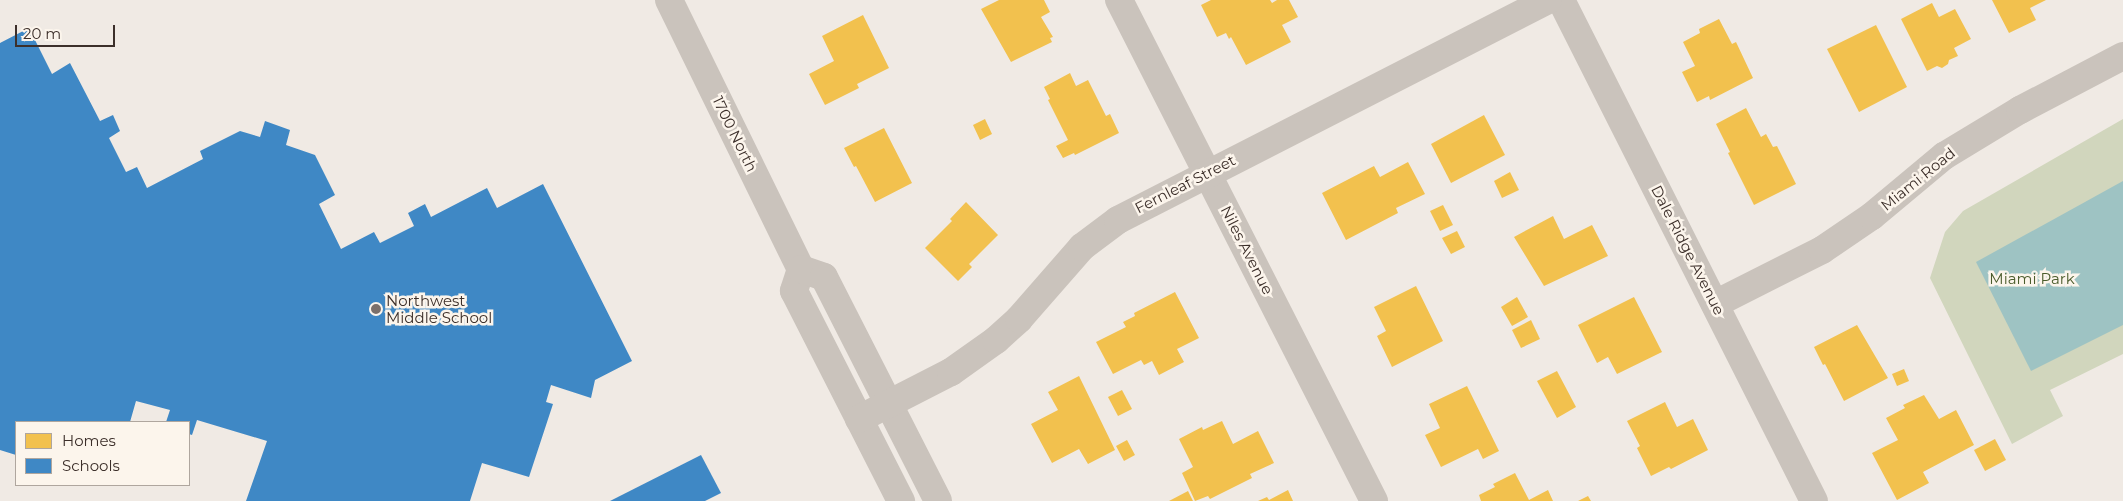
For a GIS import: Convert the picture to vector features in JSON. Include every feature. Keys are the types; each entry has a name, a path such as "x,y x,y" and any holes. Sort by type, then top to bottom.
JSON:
{"street":[{"name":"1700 North","path":"669,0 801,269"},
{"name":"Niles Avenue","path":"1119,0 1374,501"},
{"name":"Fernleaf Street","path":"860,419 950,372 996,340 1019,319 1082,247 1099,232 1207,172 1548,0"},
{"name":"Dale Ridge Avenue","path":"1561,0 1814,501"},
{"name":"Miami Road","path":"1715,304 1828,246 1872,216 1944,156 2020,110 2123,56"},
{"path":"901,501 794,291 801,269 824,277 938,501"}],"green space":[{"name":"Miami Park","path":"2123,119 2123,354 2050,390 2063,416 2012,444 1930,278 1945,232 1963,211"}],"water":[{"path":"2123,181 2123,325 2031,371 1976,262"}],"building: Homes":[{"path":"999,0 1044,0 1050,12 1041,17 1053,37 1050,38 1052,42 1011,62 981,9"},
{"path":"1211,0 1270,0 1272,3 1277,0 1289,0 1298,17 1282,25 1291,42 1246,65 1231,37 1229,39 1226,33 1217,37 1201,5"},
{"path":"1992,0 2046,0 2030,8 2036,20 2009,33"},
{"path":"1932,3 1939,17 1955,9 1971,39 1954,48 1958,56 1949,60 1948,64 1942,68 1937,66 1927,71 1901,19"},
{"path":"863,15 889,68 857,84 859,88 825,105 809,74 834,61 822,36"},
{"path":"1719,19 1732,44 1736,42 1753,78 1710,100 1709,96 1697,102 1682,72 1695,66 1683,42 1700,33 1699,29"},
{"path":"1876,25 1907,87 1859,112 1827,49"},
{"path":"1070,73 1076,86 1088,80 1106,116 1110,114 1119,133 1075,155 1074,153 1063,158 1056,146 1068,140 1048,100 1050,99 1044,87"},
{"path":"1746,108 1761,137 1766,134 1773,147 1777,146 1796,184 1754,205 1716,124"},
{"path":"1484,115 1505,155 1451,183 1431,144"},
{"path":"985,119 992,134 980,140 973,125"},
{"path":"884,128 912,183 875,202 844,148"},
{"path":"1408,162 1425,194 1396,208 1398,213 1346,240 1322,193 1374,166 1380,177"},
{"path":"1510,172 1519,190 1502,198 1494,181"},
{"path":"966,202 998,235 969,264 972,267 958,281 925,248 952,221 950,219"},
{"path":"1443,205 1453,225 1440,231 1430,211"},
{"path":"1553,216 1564,239 1592,225 1608,256 1544,286 1514,237"},
{"path":"1457,231 1465,247 1451,254 1442,238"},
{"path":"1416,286 1443,341 1392,367 1377,336 1386,331 1374,307"},
{"path":"1175,292 1199,338 1177,349 1184,362 1159,375 1152,361 1144,365 1141,360 1113,374 1096,342 1126,327 1123,322 1135,316 1134,313"},
{"path":"1517,297 1528,317 1512,326 1501,307"},
{"path":"1634,297 1662,352 1617,374 1608,357 1597,363 1578,325"},
{"path":"1531,320 1540,339 1521,348 1512,330"},
{"path":"1857,325 1888,378 1844,401 1814,347"},
{"path":"1904,369 1909,381 1897,386 1892,374"},
{"path":"1557,371 1576,407 1557,418 1537,381"},
{"path":"1079,376 1115,450 1088,464 1079,449 1052,463 1031,424 1058,410 1048,392"},
{"path":"1467,386 1499,451 1483,459 1478,449 1441,467 1425,435 1440,428 1429,404"},
{"path":"1122,390 1132,409 1118,416 1108,397"},
{"path":"1924,395 1939,419 1956,410 1974,445 1923,472 1929,483 1897,500 1872,453 1898,440 1886,418 1905,408 1903,405"},
{"path":"1665,402 1677,427 1693,419 1708,450 1671,469 1669,467 1651,476 1637,448 1640,446 1627,421"},
{"path":"1222,421 1233,444 1258,431 1274,463 1250,474 1252,478 1210,499 1208,496 1195,501 1182,473 1193,467 1179,439 1202,427 1203,430"},
{"path":"1995,439 2006,460 1985,471 1974,450"},
{"path":"1127,440 1135,455 1124,461 1116,446"},
{"path":"1515,473 1529,500 1548,490 1553,501 1481,501 1479,495 1495,487 1493,484"},
{"path":"1288,490 1293,501 1258,501 1267,497 1269,500"},
{"path":"1188,491 1193,501 1169,501"},
{"path":"1588,496 1591,501 1578,501"}],"building: Schools":[{"path":"29,28 52,74 70,63 100,121 113,115 120,131 109,138 126,172 137,167 147,188 203,159 200,151 240,131 260,137 265,121 290,130 286,145 315,155 335,195 319,204 341,249 374,232 380,243 414,226 408,213 425,204 431,217 487,188 497,208 543,184 632,361 595,380 591,398 551,385 546,402 553,404 529,477 482,463 470,501 246,501 267,441 197,420 192,435 190,434 190,421 166,421 170,410 136,401 130,421 15,421 15,455 0,450 0,43"},
{"path":"701,455 721,493 705,501 610,501"}],"place":[{"name":"Northwest Middle School","path":"376,309"}]}
